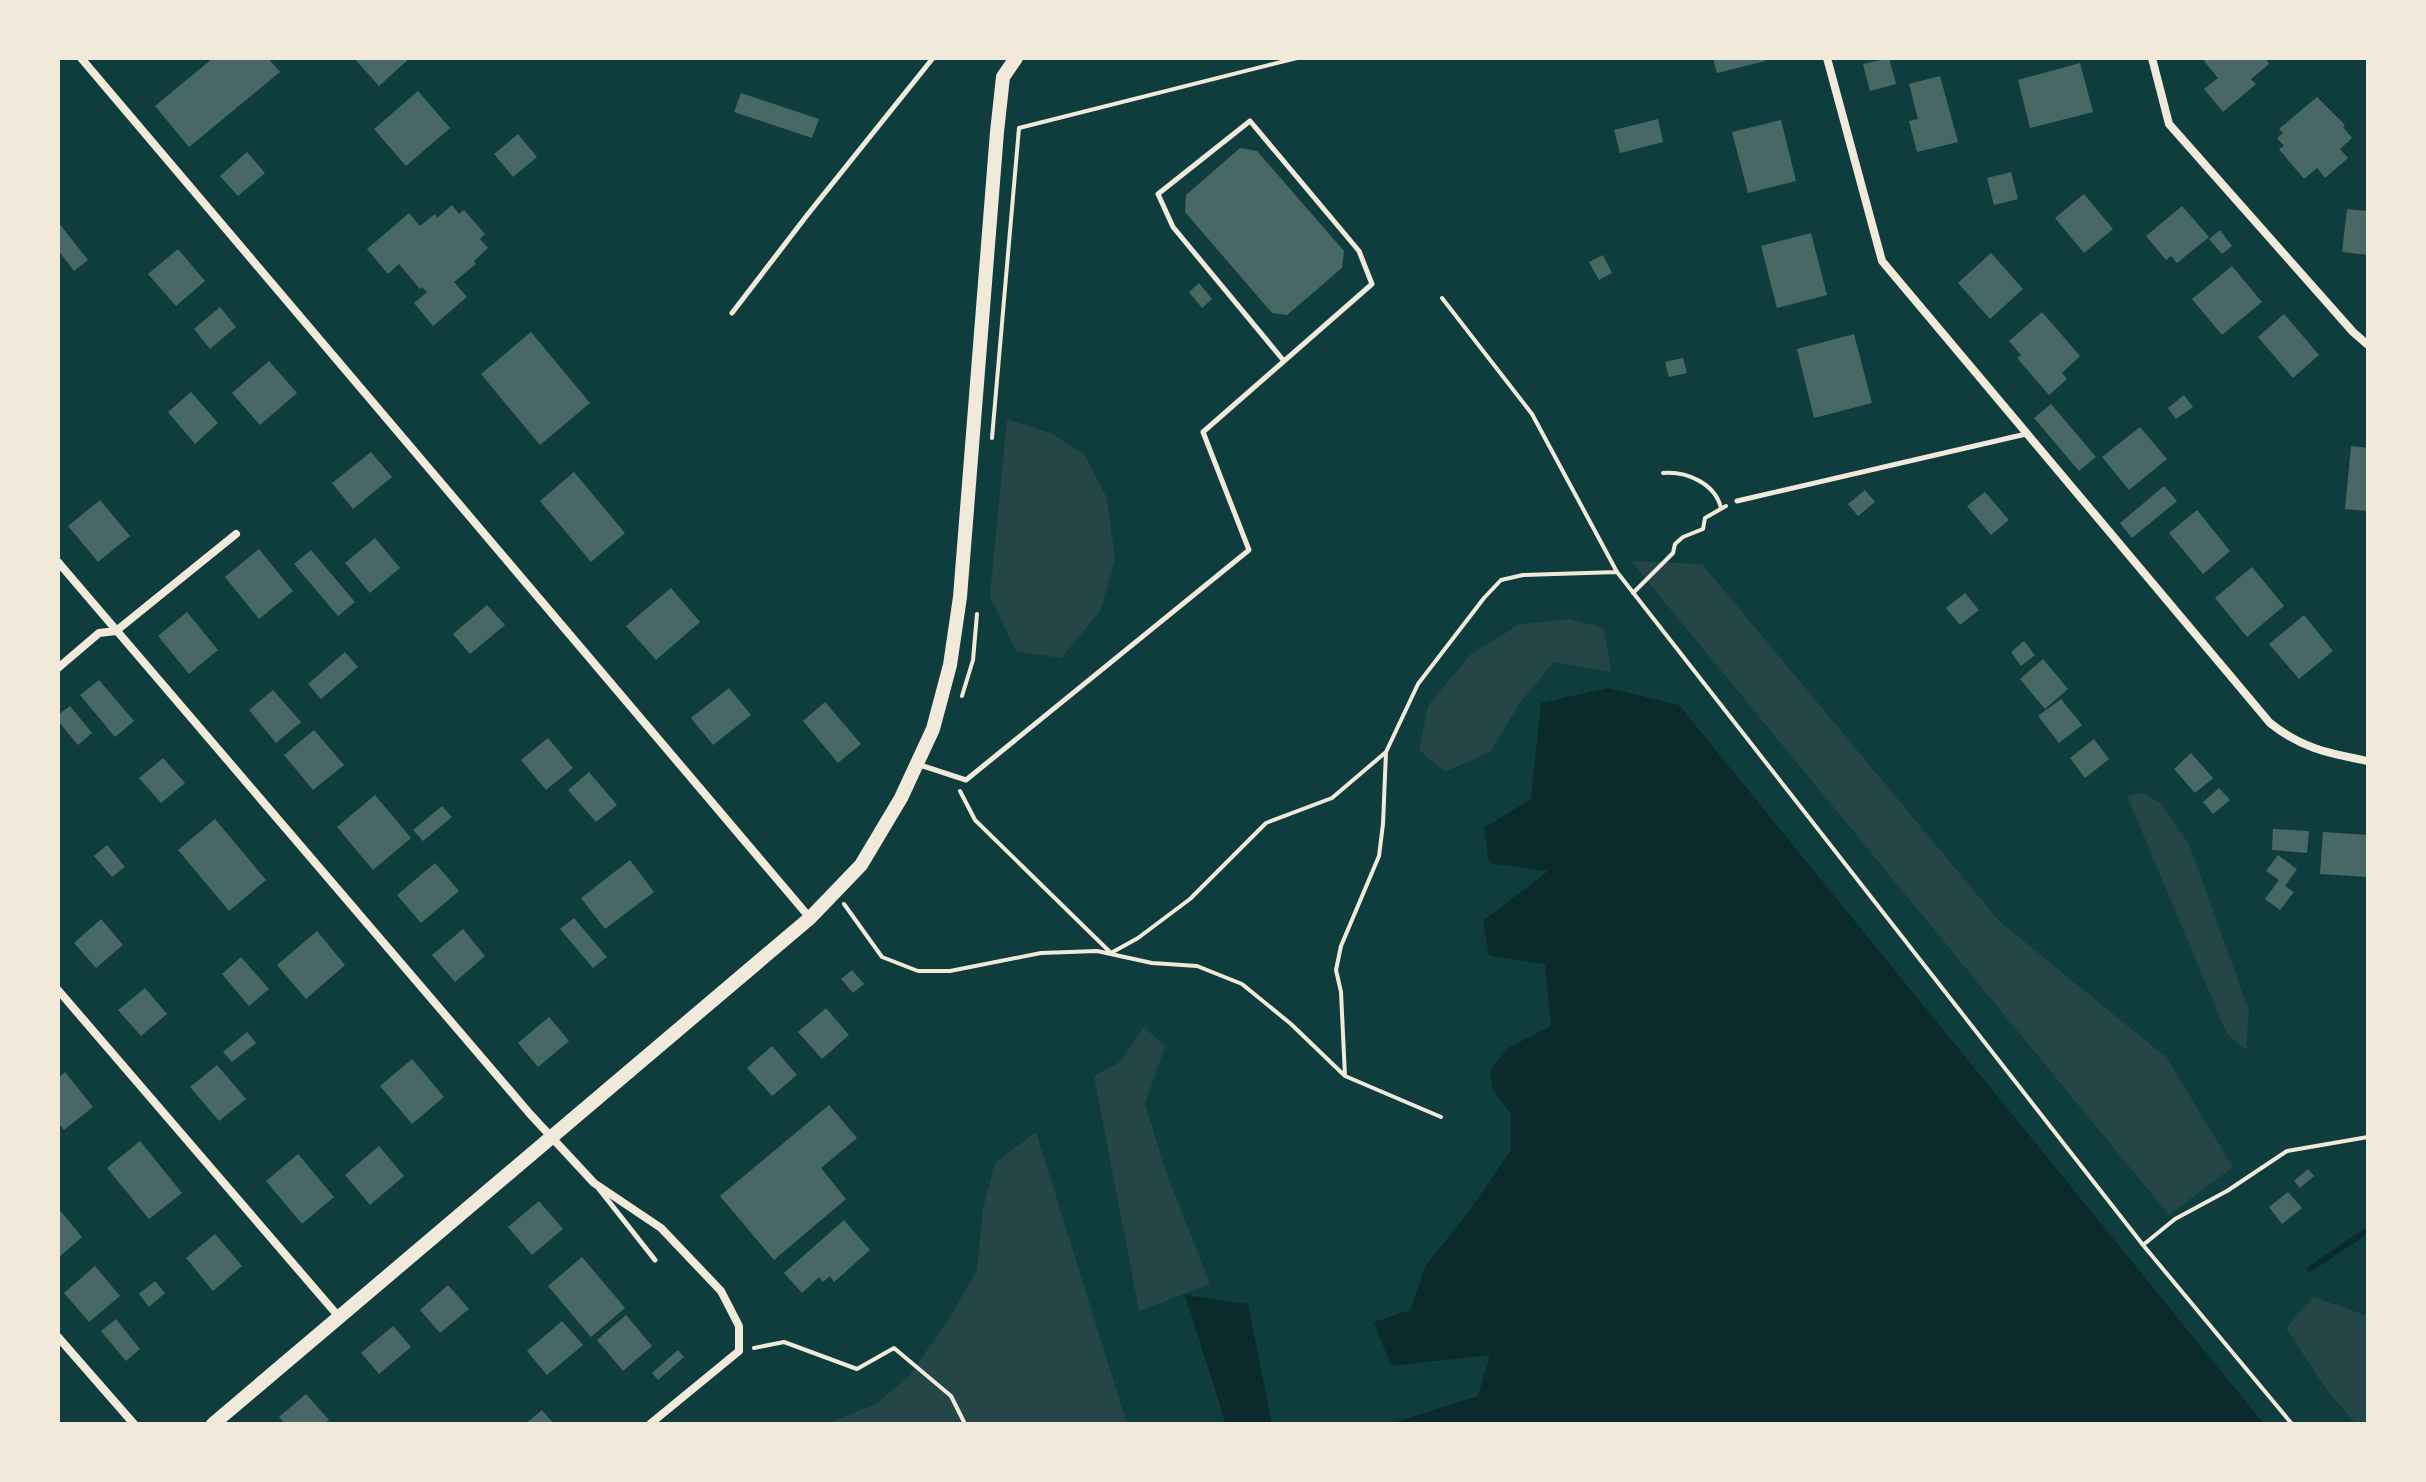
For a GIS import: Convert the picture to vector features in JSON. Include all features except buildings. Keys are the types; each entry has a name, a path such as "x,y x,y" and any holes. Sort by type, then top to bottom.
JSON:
{"street":[{"path":"81,58 810,918"},
{"path":"213,1424 810,918 861,865 901,798 933,729 950,665 960,597 997,132 1003,77 1016,58"},
{"path":"1827,58 1882,261 2270,723 2290,739 2313,750 2368,761"},
{"path":"2152,58 2169,124 2353,332 2368,345"},
{"path":"58,668 99,633 116,631 236,534"},
{"path":"58,562 530,1114 594,1183 661,1228 721,1291 739,1326 739,1351 650,1424"},
{"path":"58,990 339,1317"},
{"path":"58,1337 134,1424"}],"lane":[{"path":"732,313 933,58"},
{"path":"917,764 966,780 1249,550 1203,432 1372,284 1359,251 1250,121 1158,194 1173,227 1284,361"},
{"path":"1737,501 2026,434"},
{"path":"594,1183 655,1260"}],"path":[{"path":"1019,128 1297,58"},
{"path":"1442,298 1532,414 1617,572 2143,1245 2292,1424"},
{"path":"1663,473 1695,477 1720,500 1721,508"},
{"path":"1633,593 1673,553 1675,544 1703,529 1705,518 1737,501"},
{"path":"1345,1076 1341,992 1336,970 1341,946 1379,856 1386,752 1418,684 1501,580 1523,575 1617,572"},
{"path":"1111,953 1138,938 1190,899 1266,823 1332,798 1386,752"},
{"path":"951,775 975,820 1111,953"},
{"path":"842,900 882,957 918,971 950,971 1041,953 1111,953 1152,963 1197,966 1242,984 1291,1024 1345,1076 1441,1117"},
{"path":"2143,1245 2175,1219 2227,1191 2287,1151 2368,1137"},
{"path":"739,1351 784,1342 857,1369 894,1348 951,1396 965,1424"}],"shaded area":[{"path":"1007,419 1050,433 1084,454 1107,498 1115,560 1100,611 1061,658 1016,651 990,596"},
{"path":"1631,561 1702,564 1999,921 2167,1058 2233,1167 2169,1215"},
{"path":"1569,619 1604,628 1611,672 1554,662 1521,701 1491,751 1445,772 1419,750 1428,706 1471,654 1520,624"},
{"path":"1608,688 1679,705 2264,1424 1389,1424 1478,1396 1490,1355 1391,1366 1374,1322 1410,1310 1426,1265 1470,1210 1511,1150 1511,1114 1492,1088 1490,1070 1508,1048 1551,1026 1545,964 1489,956 1483,921 1548,871 1489,863 1484,828 1531,799 1541,703"},
{"path":"2144,793 2161,804 2189,844 2249,1011 2246,1050 2227,1034 2127,796"},
{"path":"1144,1027 1165,1046 1145,1104 1166,1172 1210,1284 1139,1311 1094,1076 1120,1062"},
{"path":"1036,1132 1127,1424 826,1424 876,1404 910,1375 950,1317 977,1270 983,1209 995,1163"},
{"path":"1185,1295 1248,1304 1272,1424 1226,1424"},
{"path":"2313,1297 2368,1316 2368,1424 2356,1424 2326,1389 2286,1328"}],"waterway":[{"path":"2310,1269 2368,1230"}]}
